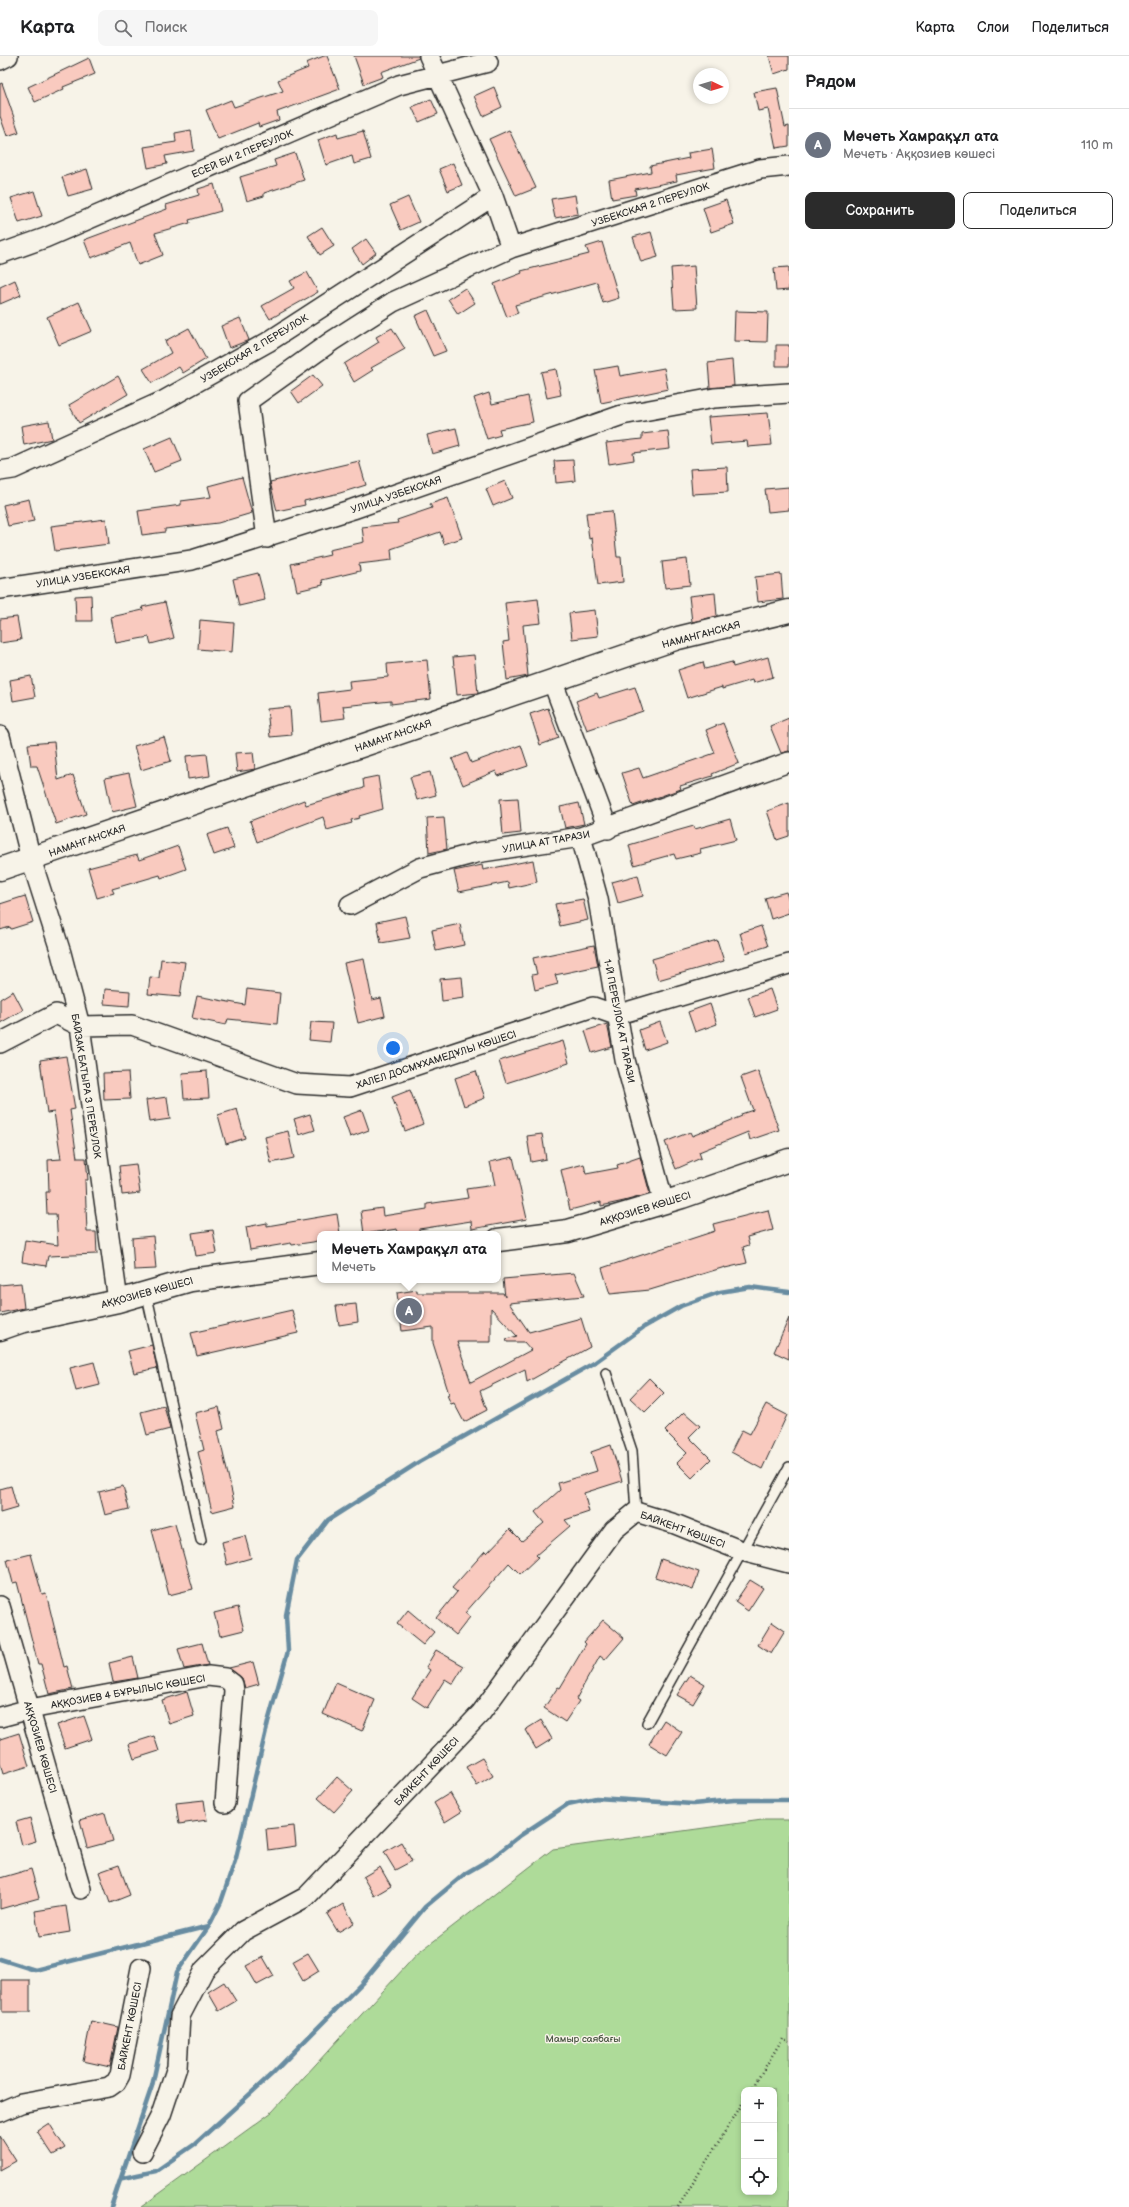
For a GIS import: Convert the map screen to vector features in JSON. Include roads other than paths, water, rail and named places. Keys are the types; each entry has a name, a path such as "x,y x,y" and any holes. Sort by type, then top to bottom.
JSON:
{"street":[{"path":"0,60 8,56"},
{"path":"429,56 493,196 512,248"},
{"name":"ЕСЕЙ БИ 2 ПЕРЕУЛОК","path":"0,254 45,238 400,85 437,74 488,62"},
{"name":"УЗБЕКСКАЯ 2 ПЕРЕУЛОК","path":"267,538 248,401 332,341 393,302 512,248 760,169 789,166"},
{"name":"УЗБЕКСКАЯ 2 ПЕРЕУЛОК","path":"0,471 12,469 163,401 255,350 493,196"},
{"name":"УЛИЦА УЗБЕКСКАЯ","path":"0,589 192,560 267,538 622,415 714,398 789,393"},
{"name":"НАМАНГАНСКАЯ","path":"0,869 678,638 789,611"},
{"path":"552,680 608,829"},
{"name":"БАЙЗАК БАТЫРА 3 ПЕРЕУЛОК","path":"0,736 30,859 61,953 80,1026 118,1301"},
{"name":"УЛИЦА АТ ТАРАЗИ","path":"350,904 420,868 476,852 581,837 608,829 789,762"},
{"name":"1-Й ПЕРЕУЛОК АТ ТАРАЗИ","path":"581,837 598,899 616,1015 625,1060 664,1203"},
{"path":"616,1015 789,964"},
{"name":"ХАЛЕЛ ДОСМҰХАМЕДҰЛЫ КӨШЕСІ","path":"80,1026 132,1025 297,1084 350,1087 593,1007 616,1015"},
{"path":"0,1043 56,1014 80,1026"},
{"name":"АҚҚОЗИЕВ КӨШЕСІ","path":"501,1240 568,1231 664,1203 789,1160"},
{"name":"АҚҚОЗИЕВ КӨШЕСІ","path":"0,1329 20,1322 118,1301 191,1280 317,1263"},
{"name":"БАЙКЕНТ КӨШЕСІ","path":"142,2152 161,2115 177,2067 180,2016 204,1970 242,1931 306,1897 475,1719 614,1530 636,1512 675,1524 742,1551 789,1563"},
{"name":"АҚҚОЗИЕВ КӨШЕСІ","path":"0,1606 81,1889"},
{"name":"АҚҚОЗИЕВ 4 БҰРЫЛЫС КӨШЕСІ","path":"0,1717 30,1709 208,1676 225,1678 233,1684 234,1691 225,1803"},
{"name":"БАЙКЕНТ КӨШЕСІ","path":"0,2112 21,2103 109,2087 116,2082 120,2075 140,1968"}],"lane":[{"path":"146,1292 201,1540"},
{"path":"606,1373 632,1451 636,1512"},
{"path":"647,1723 789,1467"}],"waterway":[{"path":"111,2207 152,2086 177,1972 209,1926 221,1902 236,1858 268,1722 288,1651 286,1615 297,1560 328,1520 419,1462 594,1363 644,1327 681,1306 720,1292 750,1287 789,1292"},
{"path":"123,2178 156,2171 195,2144 273,2073 362,1983 425,1907 466,1873 492,1858 521,1835 568,1804 596,1798 693,1804 734,1800 789,1800"},
{"path":"0,1959 35,1970 209,1926"}],"place":[{"name":"Мечеть Хамрақұл ата","path":"409,1311"}],"park label":[{"name":"Мамыр саябағы","path":"583,2038"}]}
